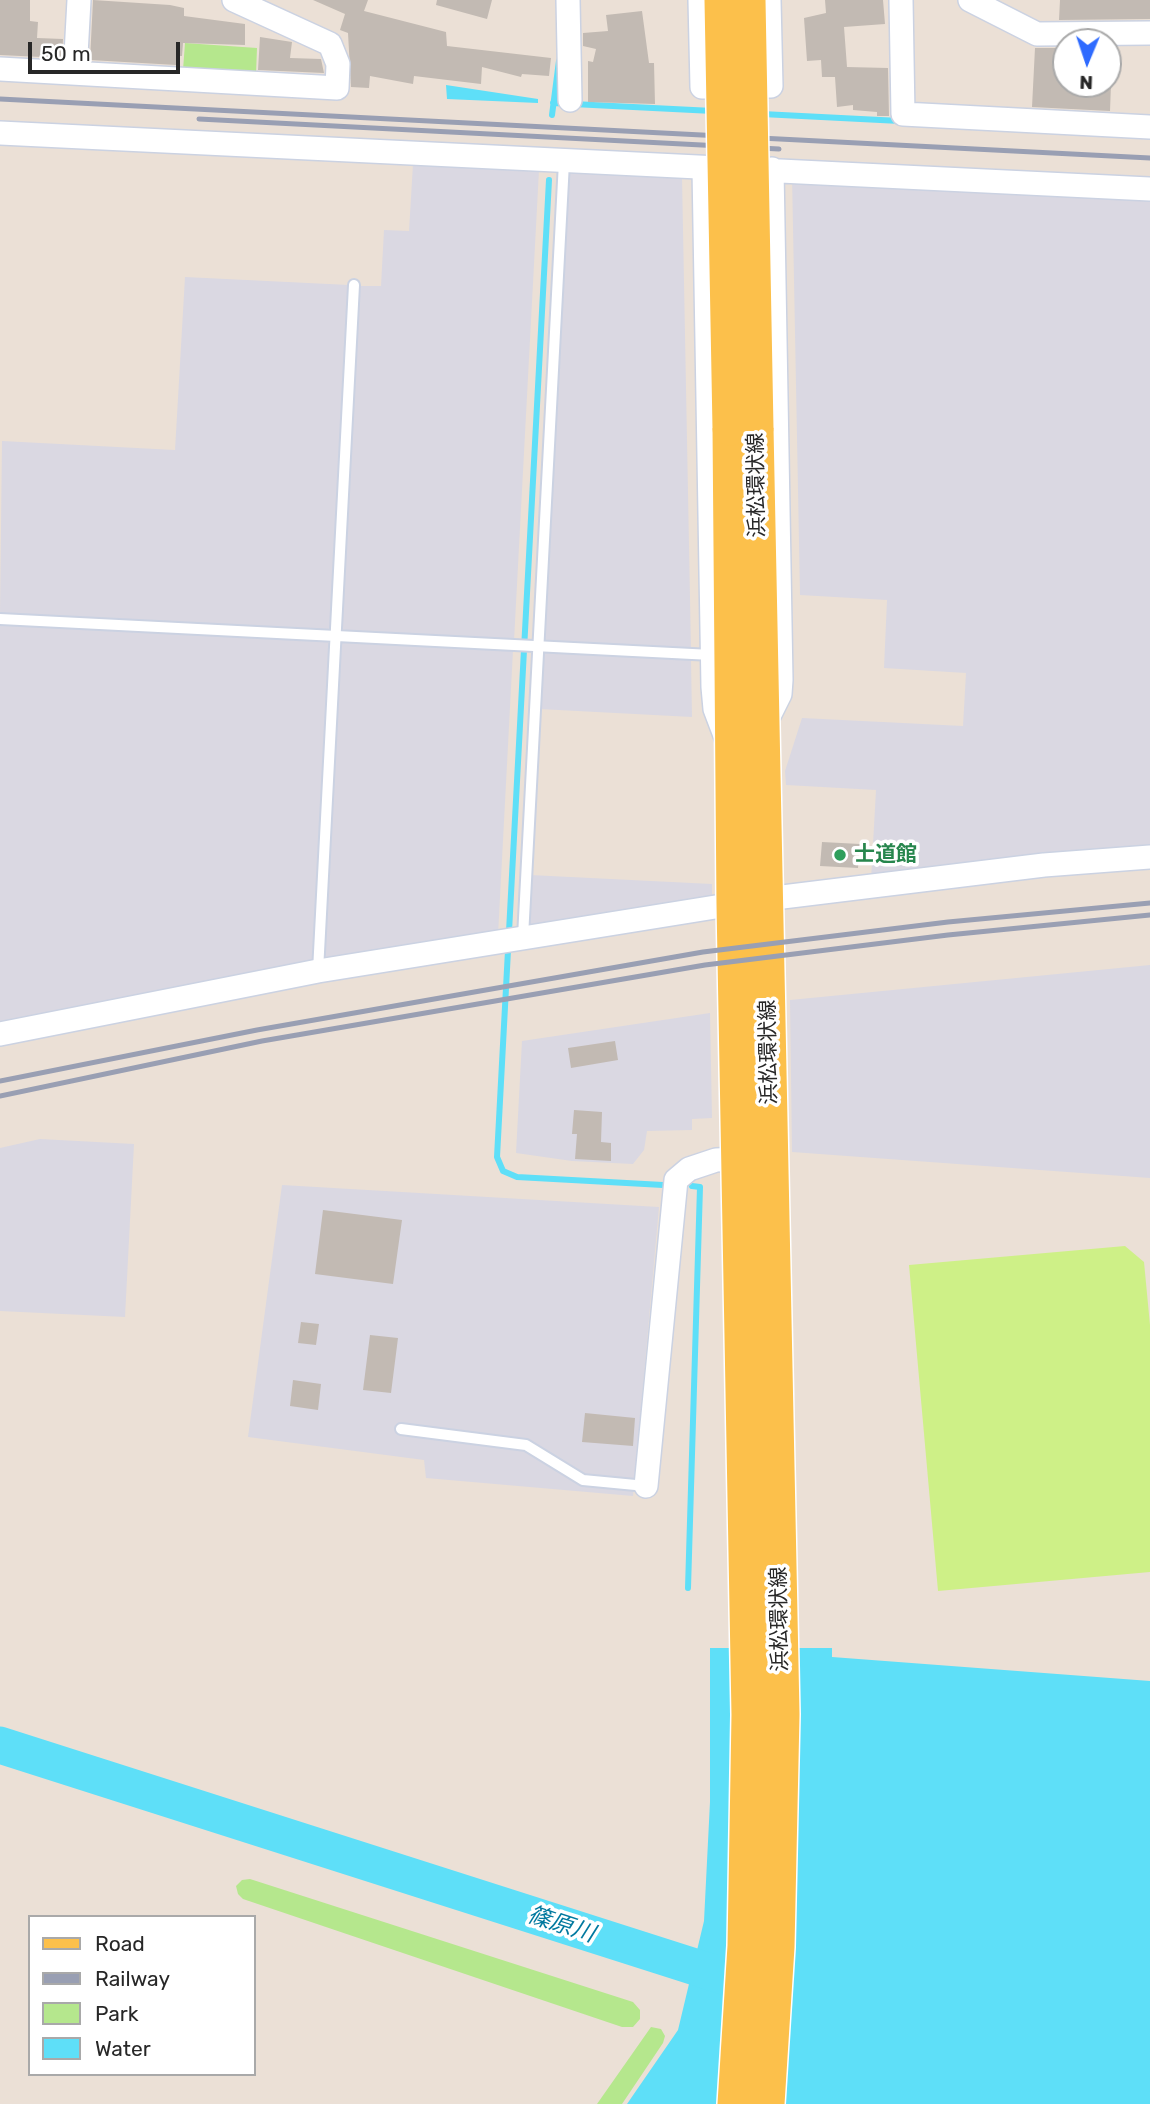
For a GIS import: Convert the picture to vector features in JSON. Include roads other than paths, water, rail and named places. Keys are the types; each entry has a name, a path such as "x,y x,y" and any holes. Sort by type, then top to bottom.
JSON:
{"main road":[{"name":"浜松環状線","path":"722,0 761,731 750,902 750,1141 764,1625 778,1908 767,2104"},
{"name":"浜松環状線","path":"748,0 743,428 735,755 750,902"},
{"name":"浜松環状線","path":"735,2104 764,1625"}],"street":[{"path":"75,73 79,0"},
{"path":"0,69 337,88 338,64 330,44 234,0"},
{"path":"568,0 570,100"},
{"path":"700,0 702,88 771,86 769,0"},
{"path":"901,0 903,114 1150,127"},
{"path":"970,0 1037,34 1150,33"},
{"path":"0,133 564,163 772,169 1150,189"},
{"path":"704,169 712,655 715,709 721,730 735,755"},
{"path":"761,731 775,708 781,680 772,169"},
{"path":"0,1034 318,971 513,938 750,902 1044,865 1150,857"},
{"path":"646,1486 676,1180 689,1168 716,1160 750,1141"}],"lane":[{"path":"513,938 535,647 564,163"},
{"path":"318,971 354,285"},
{"path":"0,619 712,655"},
{"path":"401,1429 526,1445 583,1480 646,1486"}],"water":[{"path":"446,85 538,99 538,103 447,99"},
{"path":"710,1648 832,1648 832,1657 1150,1681 1150,2104 627,2104 678,2030 704,1921 710,1802"}],"waterway":[{"path":"552,115 559,61"},
{"path":"553,103 713,111"},
{"path":"762,114 900,121"},
{"path":"549,180 497,1157 503,1171 517,1177 663,1185"},
{"path":"688,1588 700,1187 692,1186"},
{"name":"篠原川","path":"0,1745 739,1981"}],"railway":[{"path":"0,99 1150,158"},
{"path":"199,119 779,149"},
{"path":"0,1081 257,1030 703,952 948,922 1150,903"},
{"path":"0,1096 262,1041 705,965 948,935 1150,915"}],"place":[{"name":"士道館","path":"840,855"}]}
